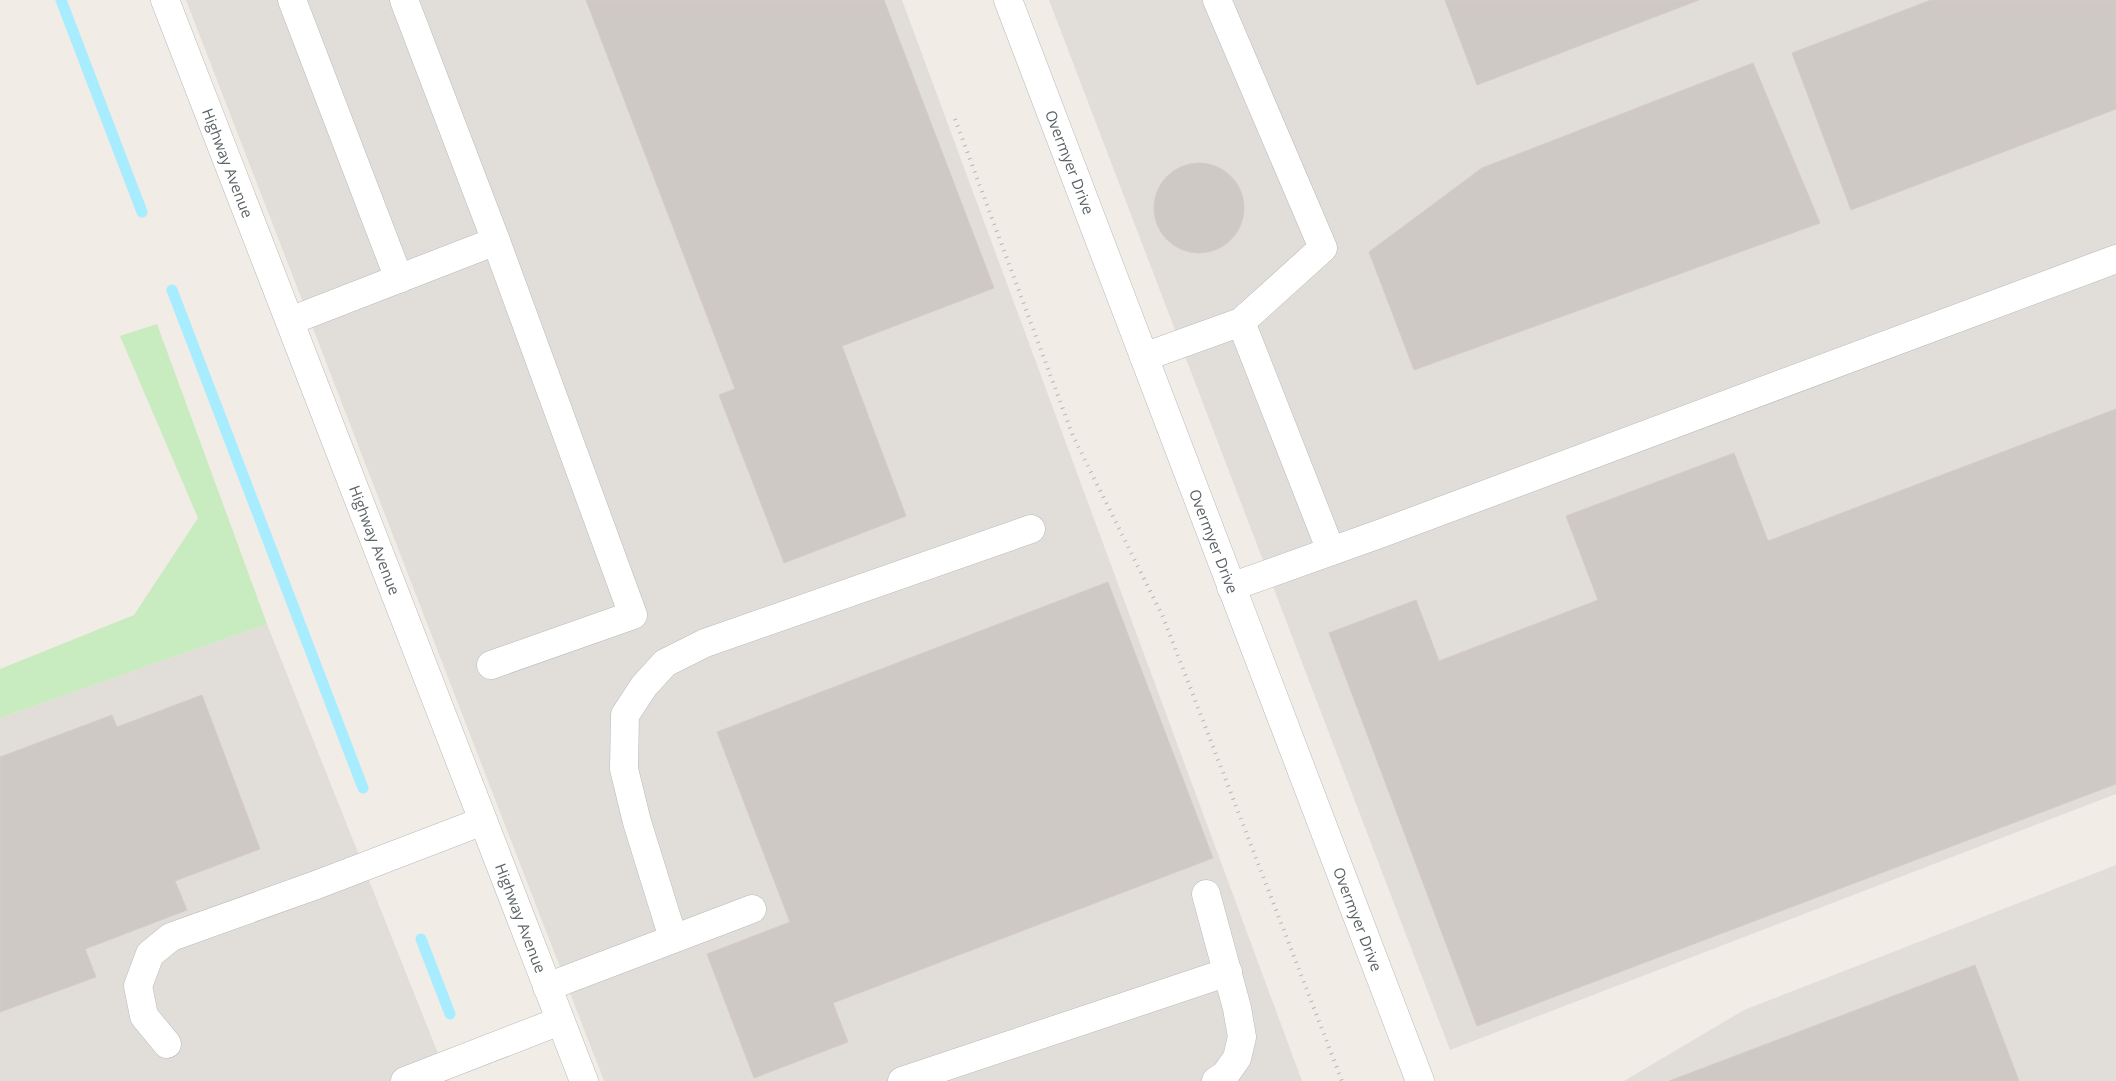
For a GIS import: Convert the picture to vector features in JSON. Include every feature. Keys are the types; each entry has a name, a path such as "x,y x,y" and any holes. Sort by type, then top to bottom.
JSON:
{"street":[{"name":"Highway Avenue","path":"165,0 584,1081"},
{"path":"292,0 399,279"},
{"path":"404,0 496,241 633,616 491,665"},
{"name":"Overmyer Drive","path":"1008,0 1420,1081"},
{"path":"1144,357 1241,322 1323,248 1217,0"},
{"path":"290,321 496,241"},
{"path":"1231,587 2116,258"},
{"path":"1241,322 1331,551"},
{"path":"673,938 637,822 624,769 625,715 644,686 665,663 705,644 1031,529"},
{"path":"167,1044 144,1016 138,986 150,954 171,937 316,885 483,821"},
{"path":"1206,894 1228,972 1242,1037 1237,1058 1225,1075 1216,1081"},
{"path":"547,987 752,909"},
{"path":"902,1081 1228,972"},
{"path":"405,1081 560,1021"}],"shaded area":[{"path":"186,0 902,0 1302,1081 604,1081"},
{"path":"1049,0 2116,0 2116,794 1450,1050"},
{"path":"267,624 449,1081 0,1081 0,718"},
{"path":"2116,865 2116,1081 1624,1081 1744,1010"}],"green space":[{"path":"157,324 267,624 0,718 0,669 134,615 198,518 120,336"}],"building":[{"path":"586,0 884,0 994,288 842,346 906,516 784,563 719,395 735,389"},
{"path":"1445,0 1699,0 1477,85"},
{"path":"1931,0 2116,0 2116,109 1851,210 1792,53"},
{"path":"1753,63 1820,223 1414,370 1369,252 1482,168"},
{"path":"1199,163 1216,166 1231,176 1241,191 1244,208 1241,225 1231,240 1216,250 1199,253 1182,250 1167,240 1157,225 1154,208 1157,191 1167,176 1182,166"},
{"path":"2116,409 2116,784 1477,1026 1329,633 1416,600 1439,661 1598,600 1566,516 1734,453 1768,541"},
{"path":"1108,582 1213,858 833,1003 848,1042 754,1078 707,954 790,922 717,732"},
{"path":"202,695 260,849 175,881 187,910 85,949 96,977 0,1012 0,757 112,715 117,727"},
{"path":"1975,965 2019,1081 1669,1081"}],"waterway":[{"path":"61,0 142,212"},
{"path":"172,290 363,788"},
{"path":"421,939 450,1014"}],"railway":[{"path":"955,119 1073,436 1163,617 1342,1081"}]}
